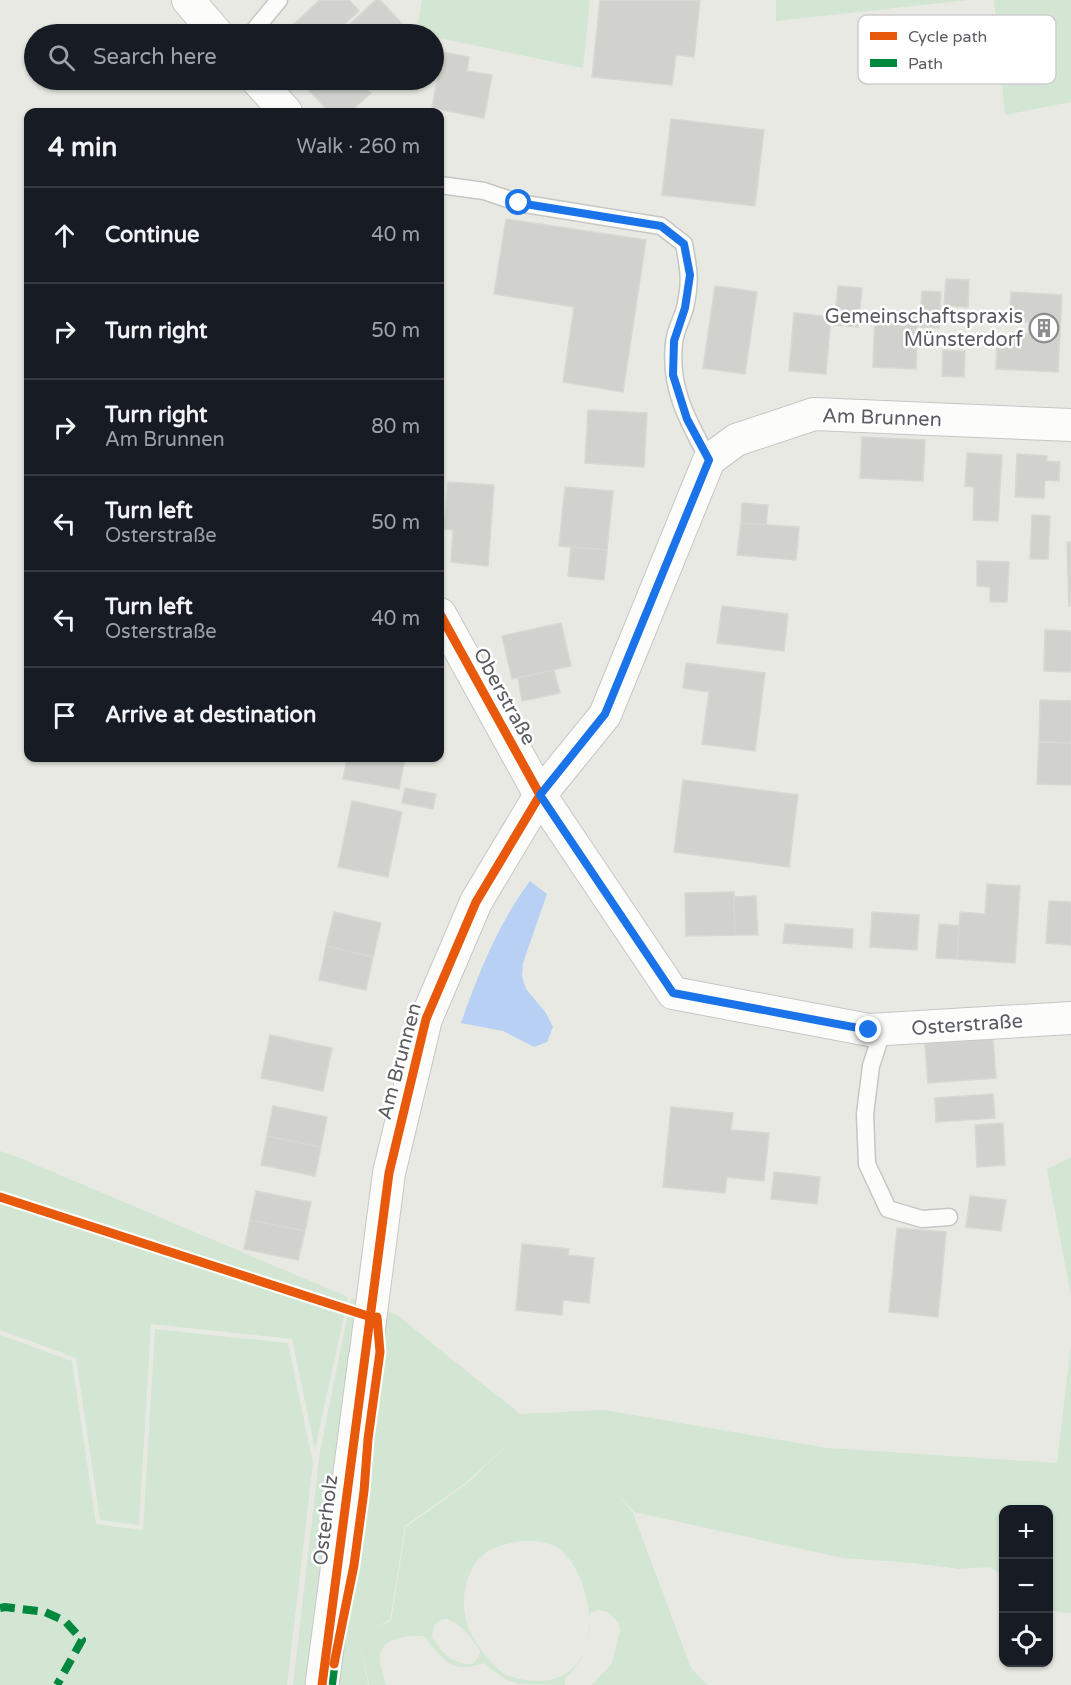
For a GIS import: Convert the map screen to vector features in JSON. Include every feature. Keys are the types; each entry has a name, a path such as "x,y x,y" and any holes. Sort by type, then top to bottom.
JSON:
{"street":[{"path":"188,0 209,24"},
{"path":"266,90 282,108"},
{"name":"Am Brunnen","path":"365,1359 389,1173 426,1019 476,902 540,795 605,714 709,460 736,440 814,414 1071,425"},
{"name":"Oberstraße","path":"444,621 540,795"},
{"name":"Osterstraße","path":"540,795 673,993 869,1030 1071,1018"},
{"name":"Osterholz","path":"322,1685 365,1359"}],"lane":[{"path":"259,24 279,0"},
{"path":"444,186 484,191 519,203 661,226 684,244 690,275 685,308 674,341 673,375 687,419 709,460"},
{"path":"883,1029 871,1066 866,1114 867,1164 888,1209 922,1219 949,1217"}],"green space":[{"path":"422,0 590,0 583,68 444,39 444,24 418,24"},
{"path":"776,0 969,0 776,21"},
{"path":"994,0 1071,0 1071,102 1005,115 1002,84 1056,84 1056,15 995,15"},
{"path":"0,1151 348,1297 315,1450 292,1339 151,1324 139,1525 100,1520 76,1358 0,1330"},
{"path":"1071,1157 1071,1296 1047,1169"},
{"path":"351,1298 397,1315 520,1414 604,1410 828,1448 1057,1463 1071,1343 1071,1613 1053,1610 1053,1505 999,1505 999,1573 990,1567 960,1569 843,1558 634,1512 616,1493 633,1513 691,1668 707,1685 592,1685 612,1663 620,1631 619,1623 608,1612 598,1610 590,1613 589,1623 589,1611 581,1581 567,1557 550,1544 523,1541 488,1551 473,1567 465,1589 467,1624 476,1643 487,1658 499,1670 512,1677 546,1681 560,1677 576,1665 583,1654 578,1663 565,1679 565,1685 519,1684 503,1678 484,1663 473,1666 456,1666 443,1658 424,1636 411,1636 391,1641 382,1649 380,1659 386,1685 369,1685 359,1634 368,1685 293,1685 320,1451","holes":["513,1439 469,1482 406,1527 391,1621 371,1629 390,1620 405,1526 467,1482","447,1619 466,1632 480,1651 478,1658 472,1664 454,1660 432,1637 434,1627 437,1622"]},
{"path":"155,1329 288,1343 313,1463 287,1685 0,1685 0,1335 72,1361 96,1524 143,1530"}],"water":[{"path":"530,881 547,894 523,963 522,976 526,989 546,1013 553,1027 547,1042 534,1047 503,1031 461,1023 490,949 508,914"}],"building":[{"path":"320,0 349,0 359,11 345,24 294,24"},
{"path":"376,0 380,0 402,24 350,24"},
{"path":"600,0 700,0 694,57 676,55 672,85 592,77"},
{"path":"444,52 469,57 467,71 492,75 484,118 444,110 444,108 432,108 435,90 444,90"},
{"path":"309,90 368,90 371,93 354,108 325,108"},
{"path":"671,119 764,130 755,206 662,195"},
{"path":"506,219 646,240 623,392 563,382 574,307 494,294"},
{"path":"946,279 969,280 968,307 944,306"},
{"path":"715,286 757,292 745,374 703,368"},
{"path":"838,286 862,288 858,327 834,325"},
{"path":"922,291 941,292 939,328 920,327"},
{"name":"Gemeinschaftspraxis Münsterdorf","path":"1011,292 1062,295 1058,372 996,369 997,343 1009,343 1009,334 1028,334 1029,322 1009,321"},
{"path":"794,313 831,317 826,374 789,371"},
{"path":"875,313 918,315 916,369 873,367"},
{"path":"943,350 965,351 964,377 942,376"},
{"path":"588,410 647,413 644,467 585,463"},
{"path":"862,437 925,440 923,481 860,478"},
{"path":"967,453 1002,455 998,521 973,520 974,487 965,486"},
{"path":"1017,454 1047,456 1046,461 1060,462 1059,481 1045,480 1044,498 1015,497"},
{"path":"448,482 494,485 488,566 451,562 453,530 444,529"},
{"path":"565,487 613,491 607,550 559,546"},
{"path":"742,503 768,505 766,525 741,523"},
{"path":"1032,515 1050,516 1048,559 1030,559"},
{"path":"741,523 799,527 796,560 737,555"},
{"path":"1067,542 1071,542 1071,606 1069,606"},
{"path":"571,547 607,550 604,580 568,576"},
{"path":"977,561 1009,562 1007,602 990,602 990,587 977,586"},
{"path":"722,606 788,614 784,651 717,643"},
{"path":"561,623 571,666 512,679 502,636"},
{"path":"1045,630 1071,631 1071,672 1044,671"},
{"path":"686,663 765,673 755,751 702,744 709,692 683,688"},
{"path":"554,670 560,693 522,701 518,678"},
{"path":"1040,700 1071,701 1071,743 1039,742"},
{"path":"1039,742 1071,743 1071,785 1037,784"},
{"path":"346,762 404,762 399,789 343,779"},
{"path":"683,780 798,795 789,867 674,852"},
{"path":"405,788 436,794 433,809 402,803"},
{"path":"352,801 402,812 388,877 338,867"},
{"path":"987,884 1020,886 1015,963 957,959 960,912 985,914"},
{"path":"734,892 735,935 686,936 685,893"},
{"path":"756,896 758,935 735,935 734,897"},
{"path":"1049,901 1071,902 1071,945 1046,943"},
{"path":"334,912 381,923 373,957 326,946"},
{"path":"872,912 919,915 917,950 870,947"},
{"path":"785,924 853,929 852,948 783,943"},
{"path":"939,924 959,926 957,959 936,958"},
{"path":"326,946 373,957 366,990 319,980"},
{"path":"270,1035 332,1048 323,1091 261,1078"},
{"path":"993,1039 996,1078 928,1083 925,1044"},
{"path":"993,1094 995,1118 936,1122 935,1098"},
{"path":"273,1106 327,1117 321,1147 267,1136"},
{"path":"671,1107 733,1113 731,1130 769,1133 764,1181 727,1177 725,1193 663,1187"},
{"path":"1003,1123 1005,1165 977,1167 975,1125"},
{"path":"267,1136 321,1147 315,1176 261,1165"},
{"path":"774,1172 820,1177 817,1204 771,1199"},
{"path":"256,1191 311,1202 305,1231 250,1220"},
{"path":"970,1196 1006,1200 1001,1231 966,1227"},
{"path":"250,1220 305,1231 298,1260 244,1249"},
{"path":"897,1228 946,1232 938,1317 889,1312"},
{"path":"522,1244 569,1249 568,1255 594,1258 589,1303 563,1300 562,1315 516,1310"}],"marked path":[{"path":"0,1608 45,1612 65,1621 82,1640 57,1685"},
{"path":"332,1685 335,1661"}],"cycle path":[{"path":"322,1685 389,1173 426,1019 476,902 540,795 444,621"},
{"path":"0,1197 371,1317"},
{"path":"334,1664 354,1565 364,1491 368,1439 380,1352 377,1317"}],"place":[{"name":"Gemeinschaftspraxis Münsterdorf","path":"1044,328"}],"route":[{"path":"519,203 661,226 684,244 690,275 685,308 674,341 673,375 687,419 709,460 605,714 540,795 673,993 869,1030"}]}
